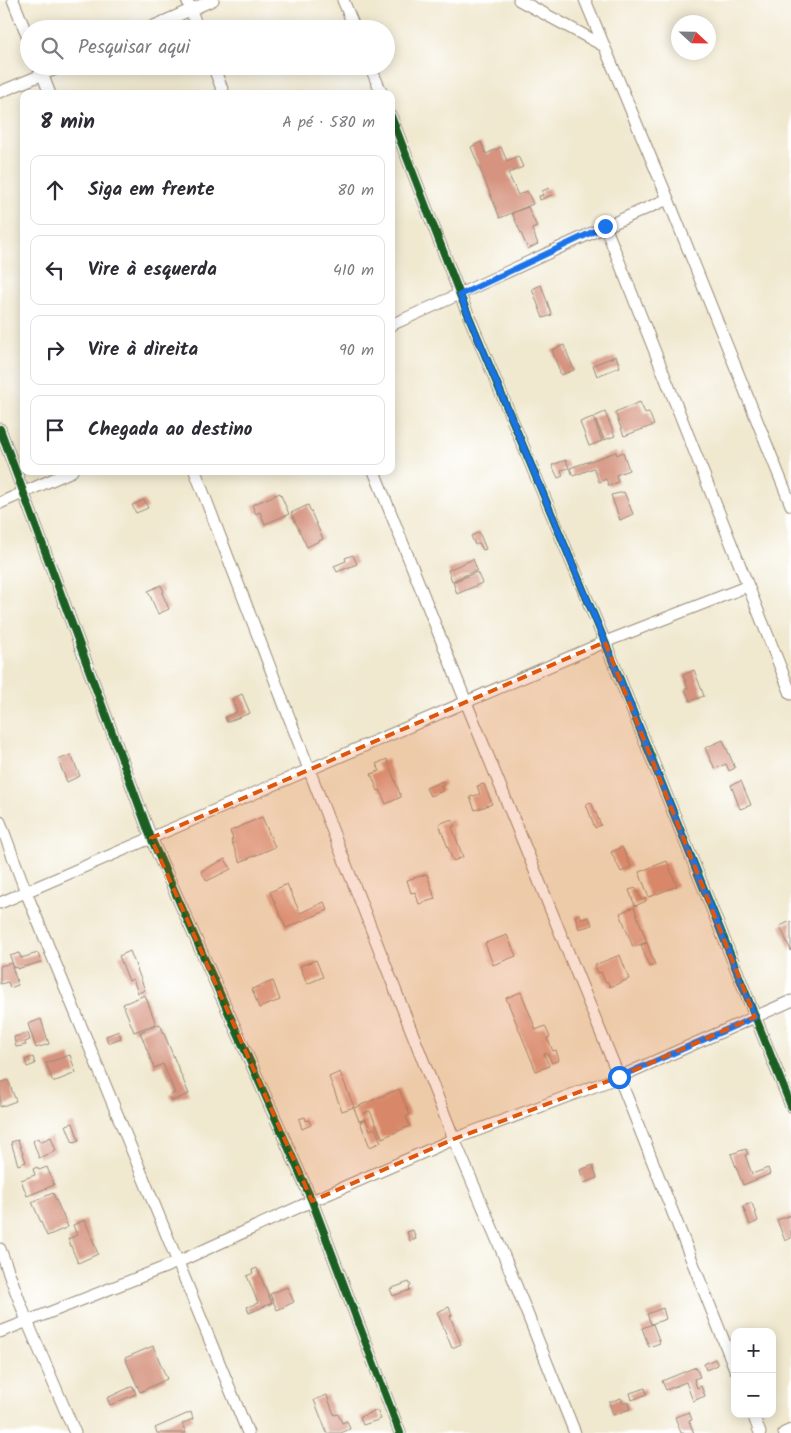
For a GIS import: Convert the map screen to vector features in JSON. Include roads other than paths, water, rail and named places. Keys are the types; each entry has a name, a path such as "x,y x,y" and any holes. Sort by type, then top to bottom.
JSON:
{"street":[{"path":"13,0 21,20"},
{"path":"162,20 188,5 212,0"},
{"path":"343,0 351,20"},
{"path":"519,0 604,46"},
{"path":"585,0 668,199 791,505"},
{"path":"188,5 194,20"},
{"path":"0,92 33,75"},
{"path":"43,75 48,90"},
{"path":"217,75 222,90"},
{"path":"374,75 380,90"},
{"path":"395,126 460,295 605,642 791,1106"},
{"path":"395,323 460,295 605,226 668,199"},
{"path":"605,226 791,694"},
{"path":"0,429 151,838 312,1201 400,1433"},
{"path":"0,503 64,475"},
{"path":"197,475 328,819 454,1139 576,1433"},
{"path":"376,475 731,1359"},
{"path":"0,904 605,642 748,586"},
{"path":"0,822 26,892 248,1433"},
{"path":"0,1332 178,1262 454,1139 619,1077 791,1001"},
{"path":"0,1249 27,1321 74,1433"},
{"path":"754,1418 760,1433"},
{"path":"784,1433 791,1430"}]}
